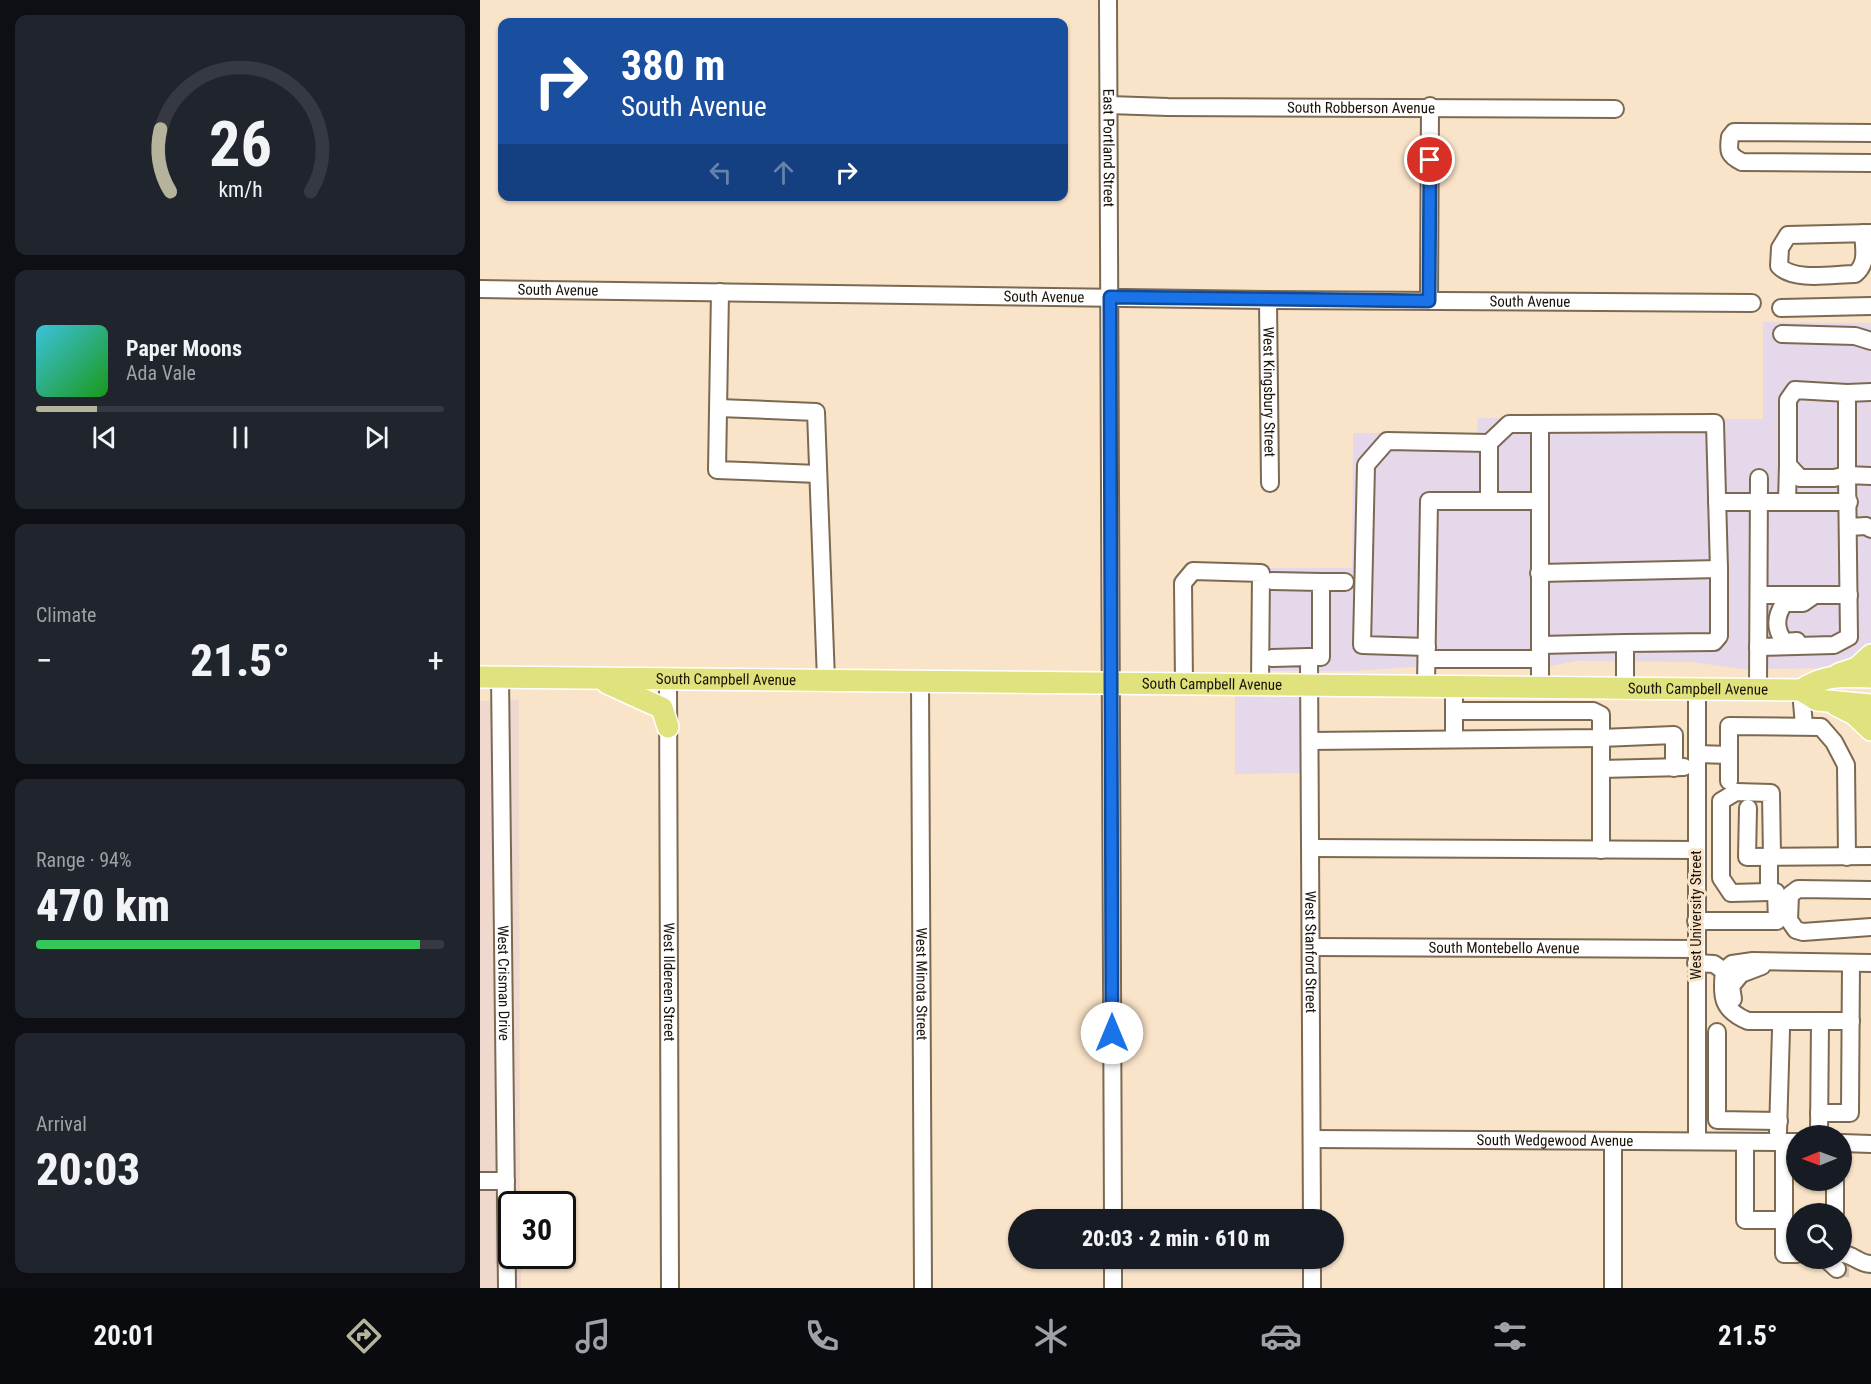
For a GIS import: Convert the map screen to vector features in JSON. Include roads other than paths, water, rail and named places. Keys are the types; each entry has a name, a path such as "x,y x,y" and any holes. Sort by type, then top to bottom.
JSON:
{"main road":[{"path":"1833,676 1857,668 1871,655"},
{"name":"South Campbell Avenue","path":"1801,690 1817,680 1833,676 1871,677"},
{"name":"South Campbell Avenue","path":"490,677 1758,689 1801,690 1817,700 1871,705"},
{"path":"596,678 662,708 668,727"},
{"path":"1832,703 1854,714 1871,730"}],"street":[{"name":"East Portland Street","path":"1108,0 1113,1209"},
{"name":"South Robberson Avenue","path":"1109,105 1615,109"},
{"path":"1429,301 1430,106"},
{"path":"1871,134 1734,132 1730,136 1728,152 1742,162 1871,163"},
{"path":"1867,233 1861,269 1855,274 1786,272 1779,266 1780,248 1788,235 1867,233"},
{"name":"South Avenue","path":"480,289 1268,300 1752,303"},
{"path":"720,292 717,470 818,474"},
{"name":"West Kingsbury Street","path":"1268,300 1269,483"},
{"path":"1781,308 1871,306"},
{"path":"1782,334 1855,336 1871,341"},
{"path":"1787,502 1788,409 1791,393 1795,390 1871,392"},
{"path":"1758,647 1834,645 1849,637 1847,393"},
{"path":"719,408 813,410 817,415 826,680"},
{"path":"1715,423 1719,636 1714,642 1625,643 1540,652 1427,653 1362,645 1366,465 1388,441 1489,443 1509,424 1540,424 1715,423"},
{"path":"1539,687 1540,424"},
{"path":"1489,443 1489,500"},
{"path":"1788,465 1800,478 1871,476"},
{"path":"1758,689 1759,478"},
{"path":"1426,685 1430,501 1539,501"},
{"path":"1717,502 1849,501"},
{"path":"1849,527 1869,526"},
{"path":"1539,573 1719,568"},
{"path":"1184,684 1183,583 1193,571 1261,573 1260,684"},
{"path":"1272,580 1345,582"},
{"path":"1272,658 1321,657 1321,582"},
{"path":"1759,596 1848,595"},
{"path":"1813,596 1803,603 1784,603 1777,614 1777,631 1784,642 1808,641 1820,646"},
{"path":"1625,643 1625,688"},
{"name":"West Stanford Street","path":"1309,657 1312,1209"},
{"name":"West Crisman Drive","path":"490,677 507,1181 507,1288"},
{"name":"West Ildereen Street","path":"668,678 670,1288"},
{"name":"West Minota Street","path":"920,681 923,1288"},
{"path":"1454,685 1455,739"},
{"name":"West University Street","path":"1697,689 1695,956 1697,1141"},
{"path":"1801,690 1804,726"},
{"path":"1454,711 1593,711 1601,715 1601,850"},
{"path":"1729,781 1729,726 1821,727 1834,742 1846,765 1847,856"},
{"path":"1310,741 1601,738 1697,734"},
{"path":"1674,735 1674,768"},
{"path":"1601,769 1674,768 1728,755"},
{"path":"1769,892 1771,793 1736,792 1720,801 1721,878 1731,893 1776,892 1791,925 1803,932 1871,927"},
{"path":"1748,808 1747,857 1871,856"},
{"path":"1311,848 1696,850"},
{"path":"1696,921 1777,921 1790,895 1798,889 1871,890"},
{"name":"South Montebello Avenue","path":"1312,946 1695,956 1724,971"},
{"path":"1771,962 1736,979 1730,993 1732,998 1746,1009 1762,1012 1851,1017"},
{"path":"1819,1113 1850,1113 1851,963"},
{"path":"1851,1017 1820,1021 1748,1021 1734,1015 1722,995 1724,971 1732,964 1871,963"},
{"path":"1819,1125 1820,1021"},
{"path":"1781,1030 1779,1121 1786,1142 1784,1220 1784,1254 1786,1254"},
{"path":"1717,1032 1717,1120 1779,1121"},
{"path":"1696,1080 1717,1079"},
{"name":"South Wedgewood Avenue","path":"1312,1139 1786,1142"},
{"path":"1613,1141 1613,1288"},
{"path":"1745,1142 1745,1220 1784,1220"},
{"path":"1852,1143 1871,1144"},
{"path":"480,1181 507,1181"},
{"path":"1113,1269 1113,1288"},
{"path":"1311,1288 1312,1269"}]}
